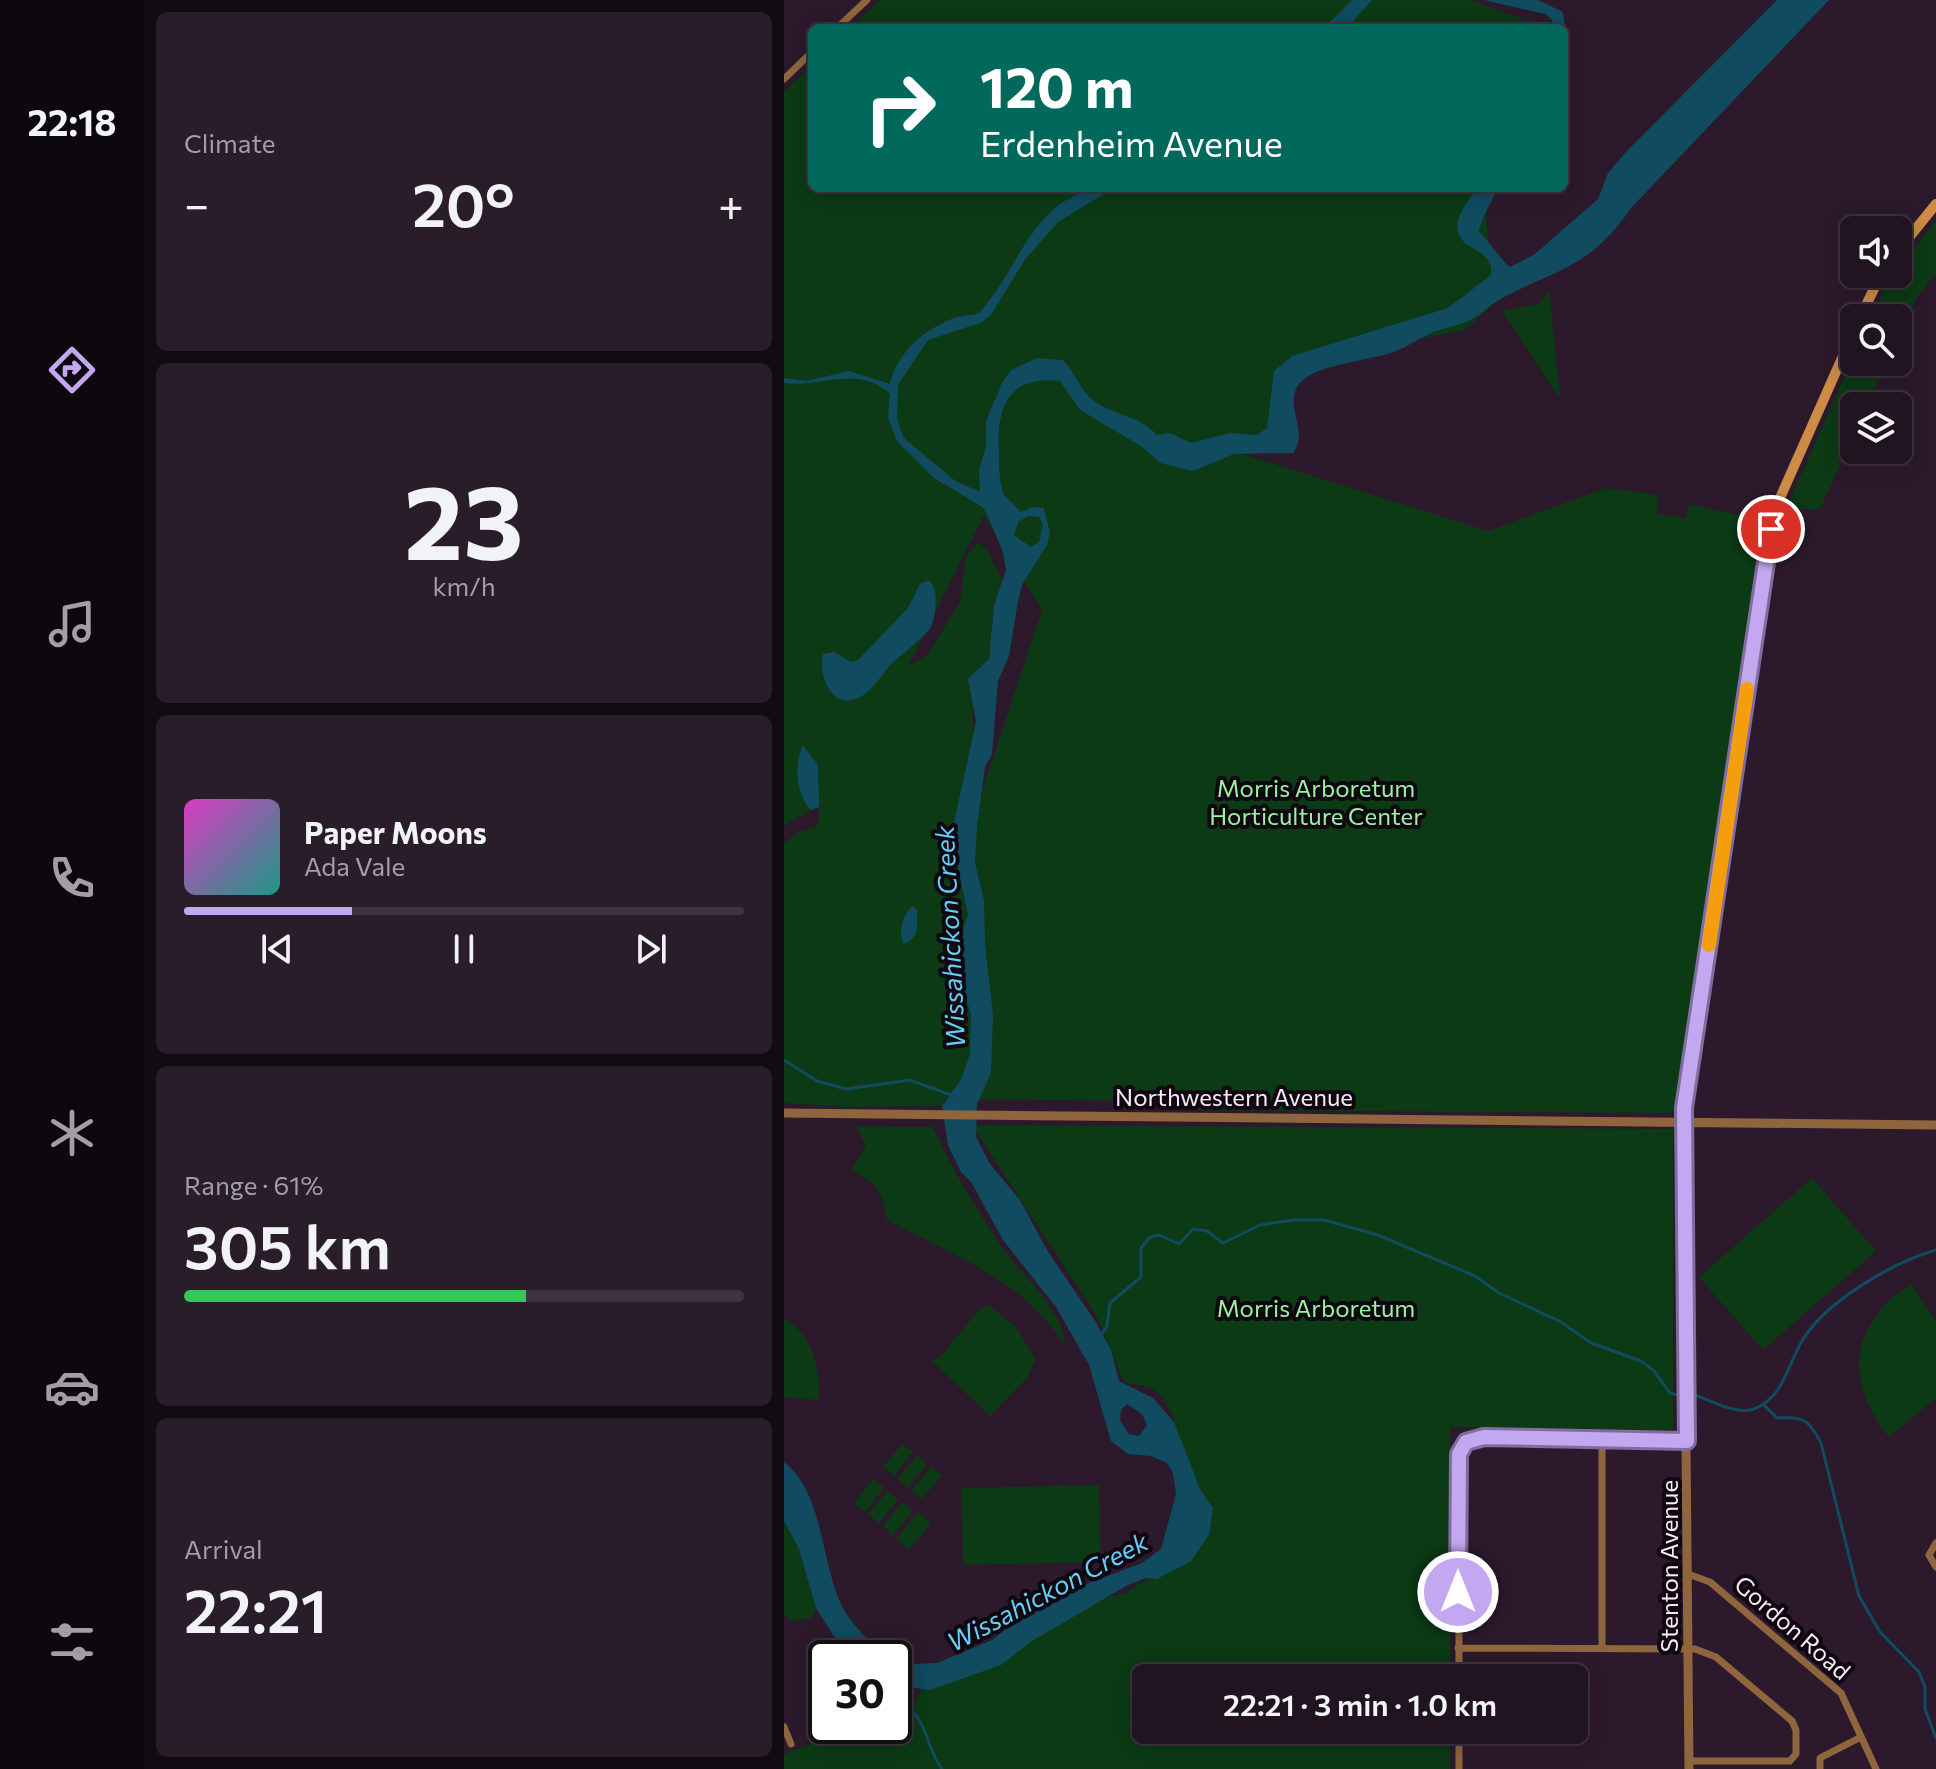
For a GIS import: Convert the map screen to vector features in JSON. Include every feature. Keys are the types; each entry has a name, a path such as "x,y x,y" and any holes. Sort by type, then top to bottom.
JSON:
{"main road":[{"path":"1912,234 1936,204"},
{"name":"Stenton Avenue","path":"1683,1121 1771,529 1780,498 1840,363"}],"street":[{"path":"841,24 867,0"},
{"path":"784,79 808,56"},
{"name":"Northwestern Avenue","path":"784,1113 1936,1125"},
{"name":"Stenton Avenue","path":"1683,1121 1689,1765"},
{"path":"1459,1664 1459,1454 1462,1445 1476,1438 1687,1441"},
{"path":"1602,1439 1602,1647"},
{"path":"1936,1543 1929,1555 1936,1567"},
{"name":"Gordon Road","path":"1688,1574 1710,1582 1836,1689 1876,1769"},
{"path":"1458,1648 1688,1648 1716,1657 1792,1721 1796,1730 1795,1757 1786,1762 1689,1765"},
{"path":"784,1727 791,1744"},
{"path":"1820,1769 1820,1758 1861,1737"},
{"path":"1459,1744 1459,1769"}],"green space":[{"path":"880,0 1469,0 1536,24 855,24"},
{"name":"Morris Arboretum Horticulture Center","path":"808,69 808,192 1494,192 1485,206 1489,249 1520,279 1465,330 1295,362 1282,386 1294,408 1290,437 1201,441 1488,531 1606,488 1658,495 1657,514 1686,518 1688,504 1762,520 1674,1113 1170,1110 1218,1107 1218,1102 945,1099 942,1106 843,1107 784,1103 784,843 801,831 817,827 820,806 784,825 784,92","holes":["984,515 1042,610 967,837 966,906 951,836 974,735 972,688 989,659 994,605 1002,580 986,548 977,543 966,557 960,602 927,656 908,666"]},
{"path":"1936,221 1936,273 1912,308 1912,304 1877,304 1886,288 1912,288 1912,251"},
{"path":"1549,290 1560,399 1502,311 1539,304"},
{"path":"1845,376 1881,376 1873,392 1840,392 1841,464 1820,509 1786,509"},
{"name":"Morris Arboretum","path":"972,1125 1673,1129 1673,1430 1450,1427 1450,1664 1132,1664 1132,1744 1450,1744 1450,1769 784,1769 784,1754 811,1744 912,1744 912,1707 921,1690 1068,1606 1126,1593 1169,1564 1180,1472 1176,1426 1167,1406 1154,1390 1124,1382 1096,1315"},
{"path":"856,1126 933,1127 964,1187 991,1230 1049,1305 1063,1332 1065,1346 1049,1324 1009,1287 887,1220 877,1189 851,1170 866,1146"},
{"path":"1812,1178 1876,1251 1763,1350 1699,1277"},
{"path":"1911,1284 1936,1321 1936,1398 1889,1437 1864,1394 1860,1354 1865,1335 1875,1317"},
{"path":"988,1305 1015,1326 1036,1359 1027,1378 990,1416 931,1360 939,1358 979,1310"},
{"path":"784,1318 802,1334 813,1353 819,1400 784,1397"},
{"path":"902,1444 913,1452 894,1476 883,1467"},
{"path":"917,1455 927,1464 908,1487 897,1479"},
{"path":"931,1467 942,1475 922,1499 912,1490"},
{"path":"873,1479 884,1488 865,1512 854,1503"},
{"path":"1099,1485 1101,1562 963,1565 961,1488"},
{"path":"887,1491 898,1500 879,1523 868,1514"},
{"path":"902,1502 913,1511 893,1535 883,1526"},
{"path":"918,1512 931,1523 909,1550 896,1539"},
{"path":"784,1521 799,1549 816,1608 812,1618 792,1621 784,1615"}],"water":[{"path":"1352,0 1372,0 1351,24 1328,24"},
{"path":"1484,0 1538,0 1563,12 1564,24 1553,24 1545,14"},
{"path":"1777,0 1829,0 1631,208 1601,244 1586,256 1499,300 1469,320 1434,332 1396,351 1334,366 1303,380 1294,397 1299,435 1293,453 1234,454 1193,471 1160,463 1141,446 1080,410 1060,381 1029,383 1009,397 1000,421 999,436 1004,495 1021,512 1032,507 1044,508 1050,533 1047,545 1022,585 1009,656 998,681 992,754 985,767 977,826 975,863 984,900 985,944 993,1015 991,1073 977,1104 976,1137 990,1164 1020,1200 1047,1250 1097,1324 1111,1350 1119,1381 1153,1398 1174,1422 1200,1489 1213,1508 1209,1535 1191,1561 1157,1579 1146,1578 1126,1586 1032,1641 1001,1665 930,1690 912,1688 912,1664 937,1663 992,1640 1018,1620 1075,1588 1142,1563 1161,1549 1176,1494 1173,1473 1167,1463 1151,1456 1128,1454 1111,1441 1089,1365 1056,1307 1003,1240 948,1145 942,1106 960,1081 970,1055 971,1015 962,984 963,930 968,915 951,836 976,722 968,679 989,659 994,605 1006,570 1003,552 984,508 934,478 897,441 888,418 890,394 865,380 839,379 798,384 784,383 784,378 806,381 849,371 890,384 899,362 923,335 954,318 979,313 1033,232 1048,215 1065,201 1085,192 1107,192 1058,222 1024,261 991,315 980,323 928,340 898,385 897,419 904,438 954,480 980,492 979,470 986,446 986,421 1002,383 1011,370 1037,358 1063,360 1093,400 1143,423 1157,435 1170,433 1191,443 1230,433 1257,435 1267,428 1274,371 1292,356 1448,308 1491,275 1487,258 1461,239 1458,231 1461,213 1474,192 1497,192 1479,231 1510,267 1535,254 1598,199 1608,173 1625,153","holes":["1028,516 1039,517 1043,524 1039,542 1031,547 1014,535 1018,522","1127,1404 1142,1414 1147,1425 1139,1436 1129,1434 1120,1420 1121,1410"]},
{"path":"929,580 935,590 936,606 928,631 891,664 862,696 843,700 835,696 825,681 823,654 834,652 851,662 858,660 908,608 920,584"},
{"path":"803,745 818,765 819,807 811,810 799,787 798,761"},
{"path":"913,906 917,910 916,930 904,944 902,924"},
{"path":"784,1462 807,1491 841,1604 869,1640 838,1640 834,1636 816,1608 799,1549 784,1521"}],"waterway":[{"path":"784,1060 817,1081 846,1089 910,1080 951,1095"},
{"path":"1101,1335 1107,1326 1110,1303 1141,1277 1141,1248 1150,1237 1159,1235 1179,1244 1193,1229 1207,1231 1223,1243 1260,1225 1293,1220 1324,1220 1378,1235 1475,1276 1499,1293 1561,1322 1591,1343 1641,1361 1654,1371 1670,1393 1678,1395"},
{"path":"1695,1395 1740,1410 1754,1409 1764,1404 1784,1380 1802,1341 1827,1312 1881,1274 1936,1250"},
{"path":"1763,1404 1777,1418 1804,1421 1821,1443 1859,1596 1880,1632 1919,1672 1925,1687 1925,1709 1936,1738"},
{"path":"912,1710 942,1769"}],"slow traffic":[{"path":"1709,945 1747,689"}],"route":[{"path":"1458,1592 1459,1454 1466,1442 1476,1438 1509,1437 1687,1441 1684,1108 1771,529"}],"water label":[{"name":"Wissahickon Creek","path":"949,937"},
{"name":"Wissahickon Creek","path":"1047,1591"}]}
